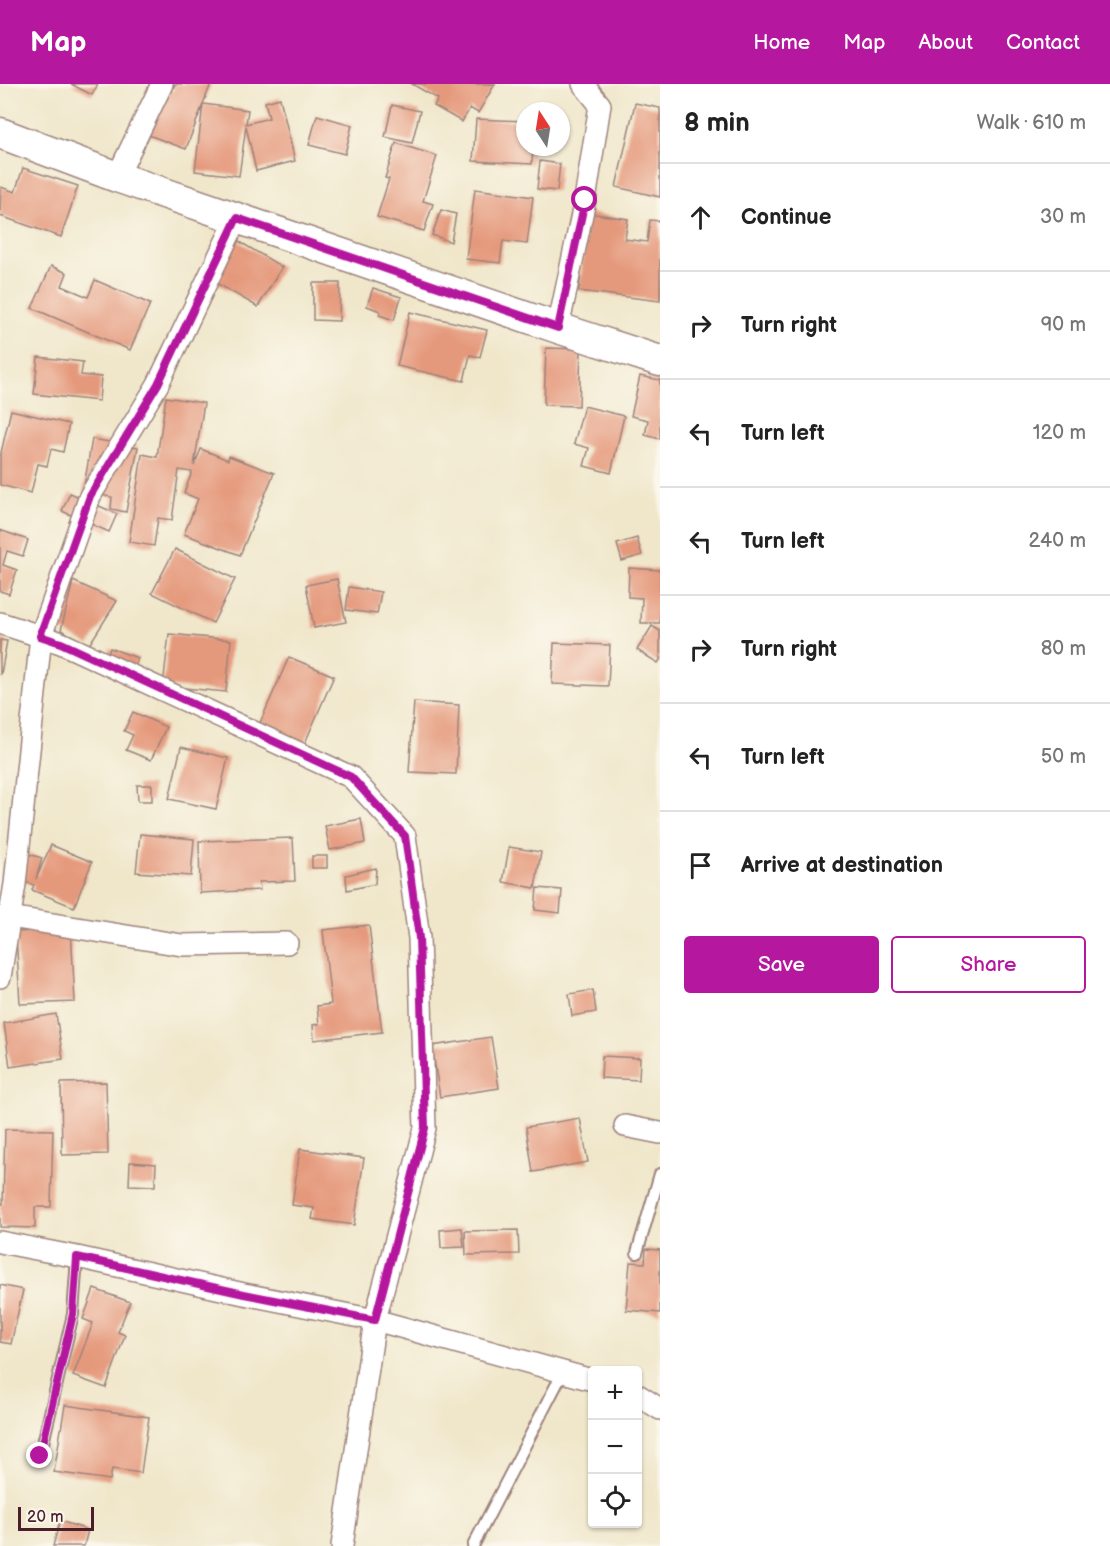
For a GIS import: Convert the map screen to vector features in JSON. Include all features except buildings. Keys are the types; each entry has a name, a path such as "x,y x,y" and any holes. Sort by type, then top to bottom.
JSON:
{"street":[{"path":"117,177 162,84"},
{"path":"558,328 585,200 600,105 583,84"},
{"path":"0,133 117,177 660,361"},
{"path":"0,977 5,917 15,884 40,636 90,496 158,384 237,218"},
{"path":"0,623 61,643 351,777 405,836 419,938 425,1128 375,1320 342,1546"},
{"path":"5,917 182,945 286,943"},
{"path":"625,1126 660,1133"},
{"path":"0,1242 375,1320 588,1379"},
{"path":"642,1398 660,1409"}],"lane":[{"path":"637,1253 660,1173"},
{"path":"40,1456 73,1314 77,1257"},
{"path":"472,1546 562,1372"}],"route":[{"path":"40,1456 73,1314 77,1257 375,1320 425,1128 419,938 405,836 351,777 61,643 40,636 90,496 158,384 237,218 558,328 585,200"}]}
